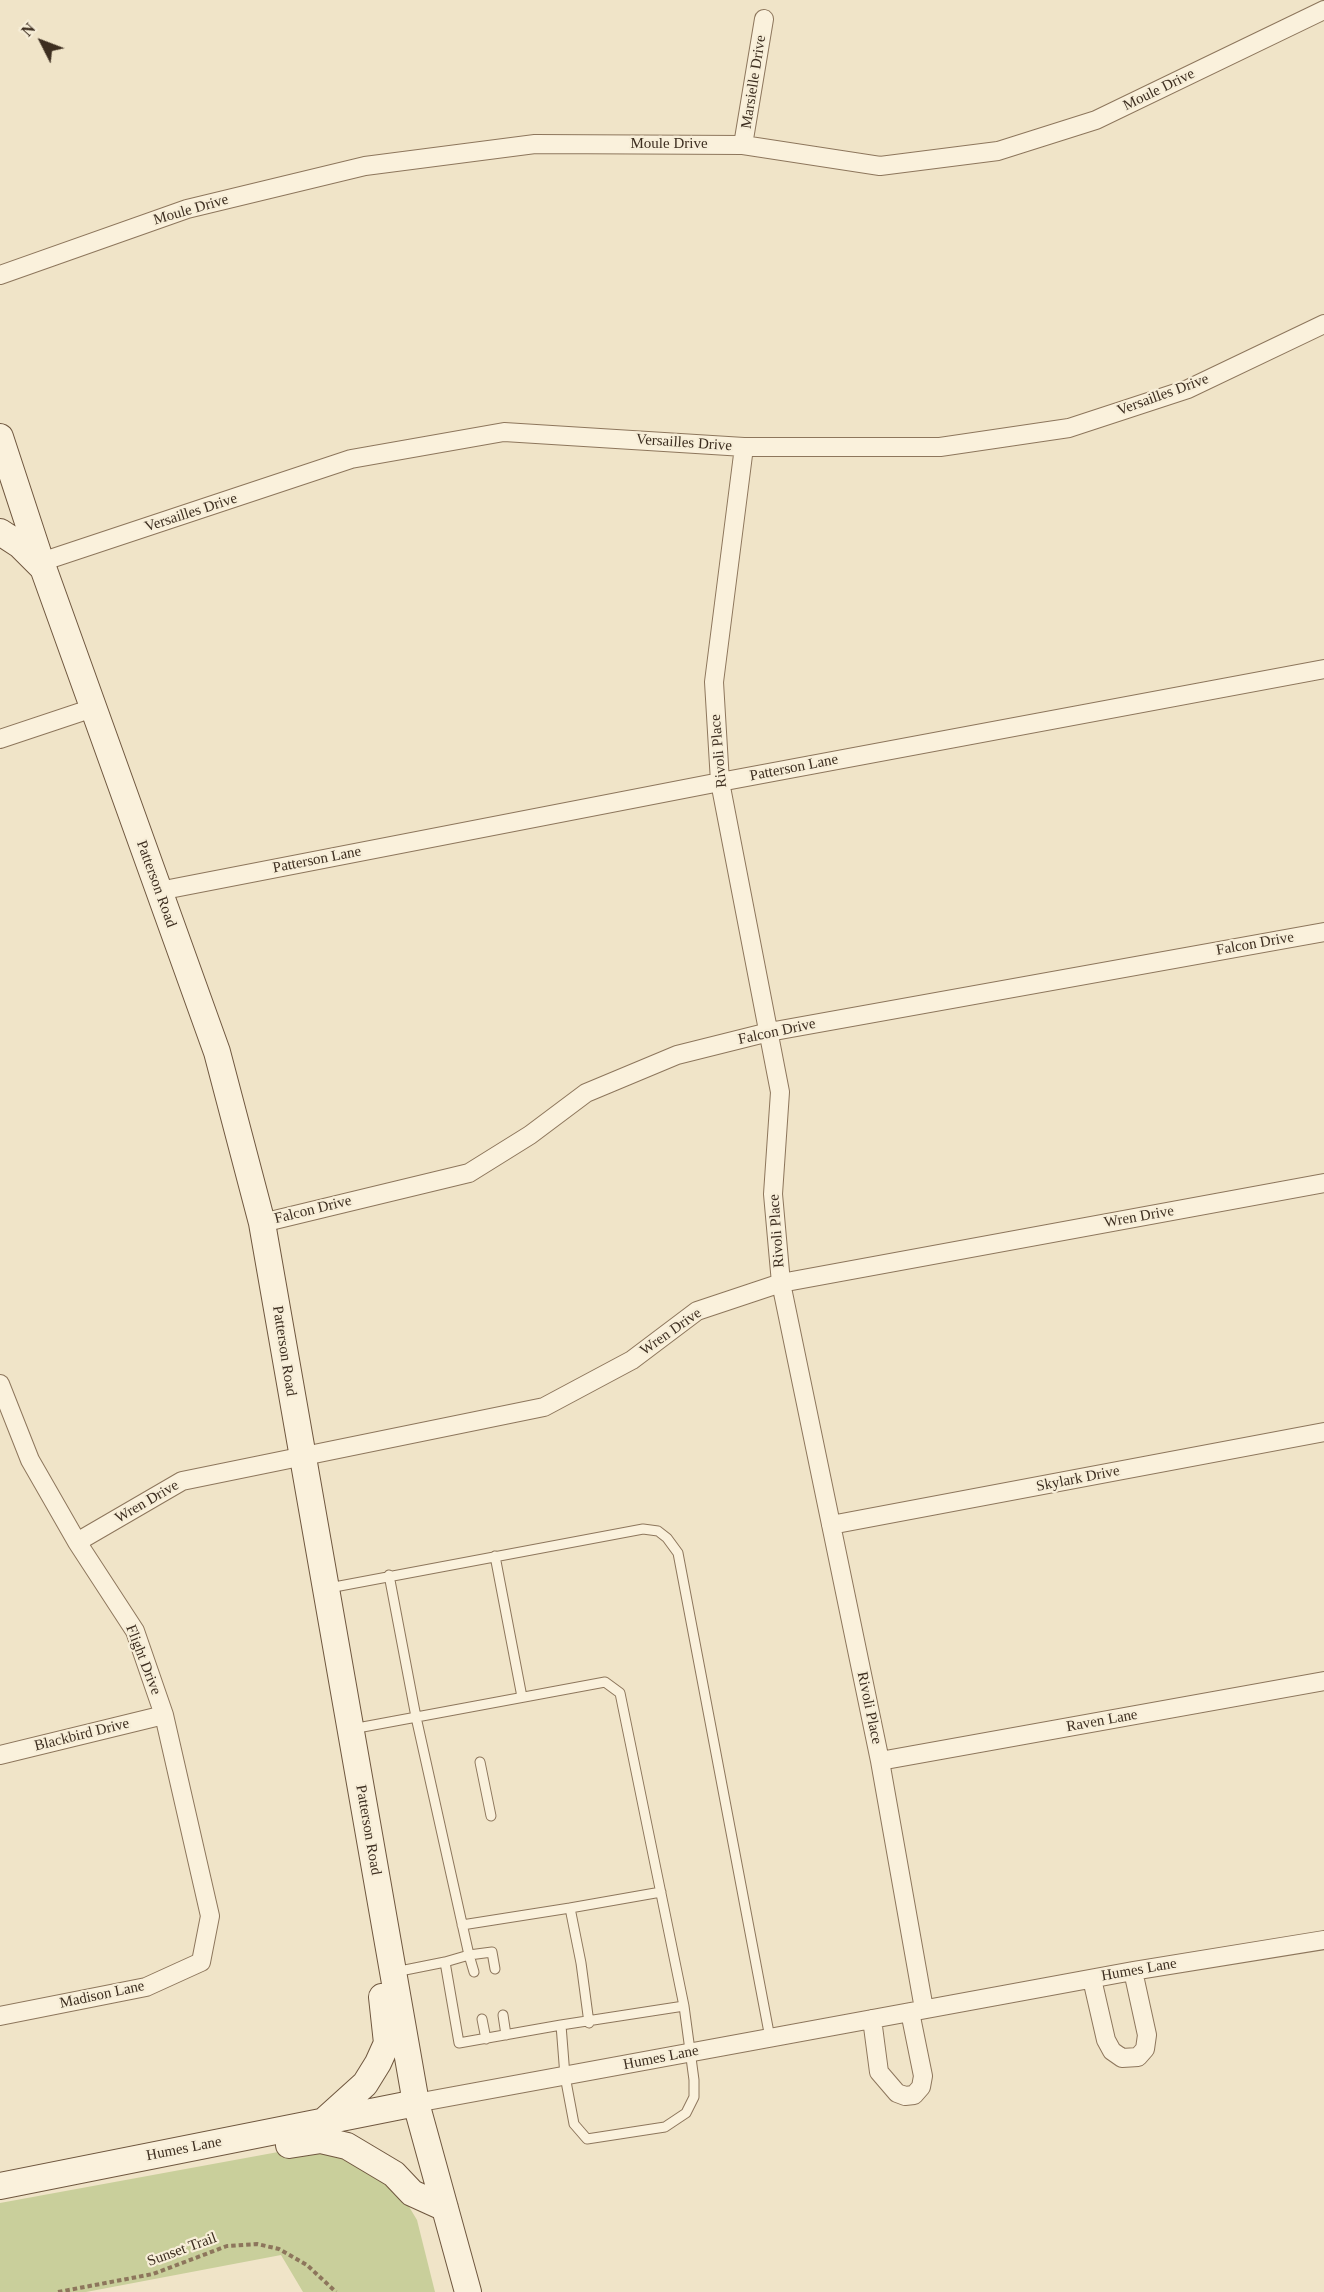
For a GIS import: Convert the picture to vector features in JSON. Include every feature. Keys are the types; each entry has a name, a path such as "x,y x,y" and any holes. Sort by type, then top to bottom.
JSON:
{"main road":[{"name":"Patterson Road","path":"0,437 8,485 42,565 217,1052 262,1223 416,2103 468,2292"},
{"path":"0,532 21,545 42,565"},
{"path":"324,2121 365,2084 387,2043 382,1996 367,1917 381,1905"},
{"name":"Humes Lane","path":"0,2186 416,2103"},
{"path":"219,2142 241,2153 321,2140 347,2146 394,2174 412,2193 445,2208"}],"street":[{"name":"Moule Drive","path":"0,275 187,209 365,166 535,144 743,145 880,166 998,151 1096,120 1324,10"},
{"name":"Marsielle Drive","path":"743,145 764,18"},
{"name":"Versailles Drive","path":"42,565 351,459 504,432 744,447 940,447 1069,428 1188,389 1324,324"},
{"name":"Rivoli Place","path":"744,447 714,682 720,782 780,1092 773,1194 781,1283 880,1761 917,2011 923,2076 921,2087 915,2095 905,2096 897,2093 879,2072 872,2019"},
{"name":"Patterson Lane","path":"159,891 720,782 1324,669"},
{"path":"0,739 93,708"},
{"name":"Falcon Drive","path":"262,1223 409,1185 469,1173 530,1135 586,1093 677,1055 769,1032 1324,932"},
{"name":"Wren Drive","path":"78,1542 182,1481 544,1407 632,1360 697,1311 781,1283 1324,1183"},
{"name":"Flight Drive","path":"0,1384 30,1460 78,1542 135,1631 164,1715 210,1916 201,1962"},
{"name":"Skylark Drive","path":"831,1525 1324,1432"},
{"name":"Raven Lane","path":"880,1761 1324,1682"},
{"name":"Blackbird Drive","path":"0,1755 164,1715"},
{"name":"Humes Lane","path":"416,2103 1133,1971 1324,1940"},
{"name":"Madison Lane","path":"0,2016 146,1987 201,1962"},
{"path":"1092,1979 1106,2040 1112,2051 1122,2058 1138,2057 1145,2049 1147,2035 1133,1971"}],"lane":[{"path":"325,1588 643,1529 658,1531 674,1545 681,1565 770,2038"},
{"path":"495,1556 522,1697"},
{"path":"389,1575 417,1717 474,1972"},
{"path":"350,1730 605,1682 620,1694 684,2006 694,2080 694,2097 686,2113 665,2127 587,2139 574,2124 565,2076 561,2025"},
{"path":"480,1762 490,1816"},
{"path":"462,1925 661,1892"},
{"path":"570,1908 581,1963 589,2023"},
{"path":"393,1972 492,1952 495,1969"},
{"path":"445,1962 459,2043 684,2006"},
{"path":"503,2015 506,2035"},
{"path":"482,2019 486,2039"}],"path":[{"name":"Sunset Trail","path":"58,2292 153,2274 227,2246 257,2244 279,2249 307,2265 336,2292"}],"green space":[{"path":"311,2146 343,2150 399,2190 417,2220 435,2292 303,2292 281,2255 86,2292 0,2292 0,2203"}]}
